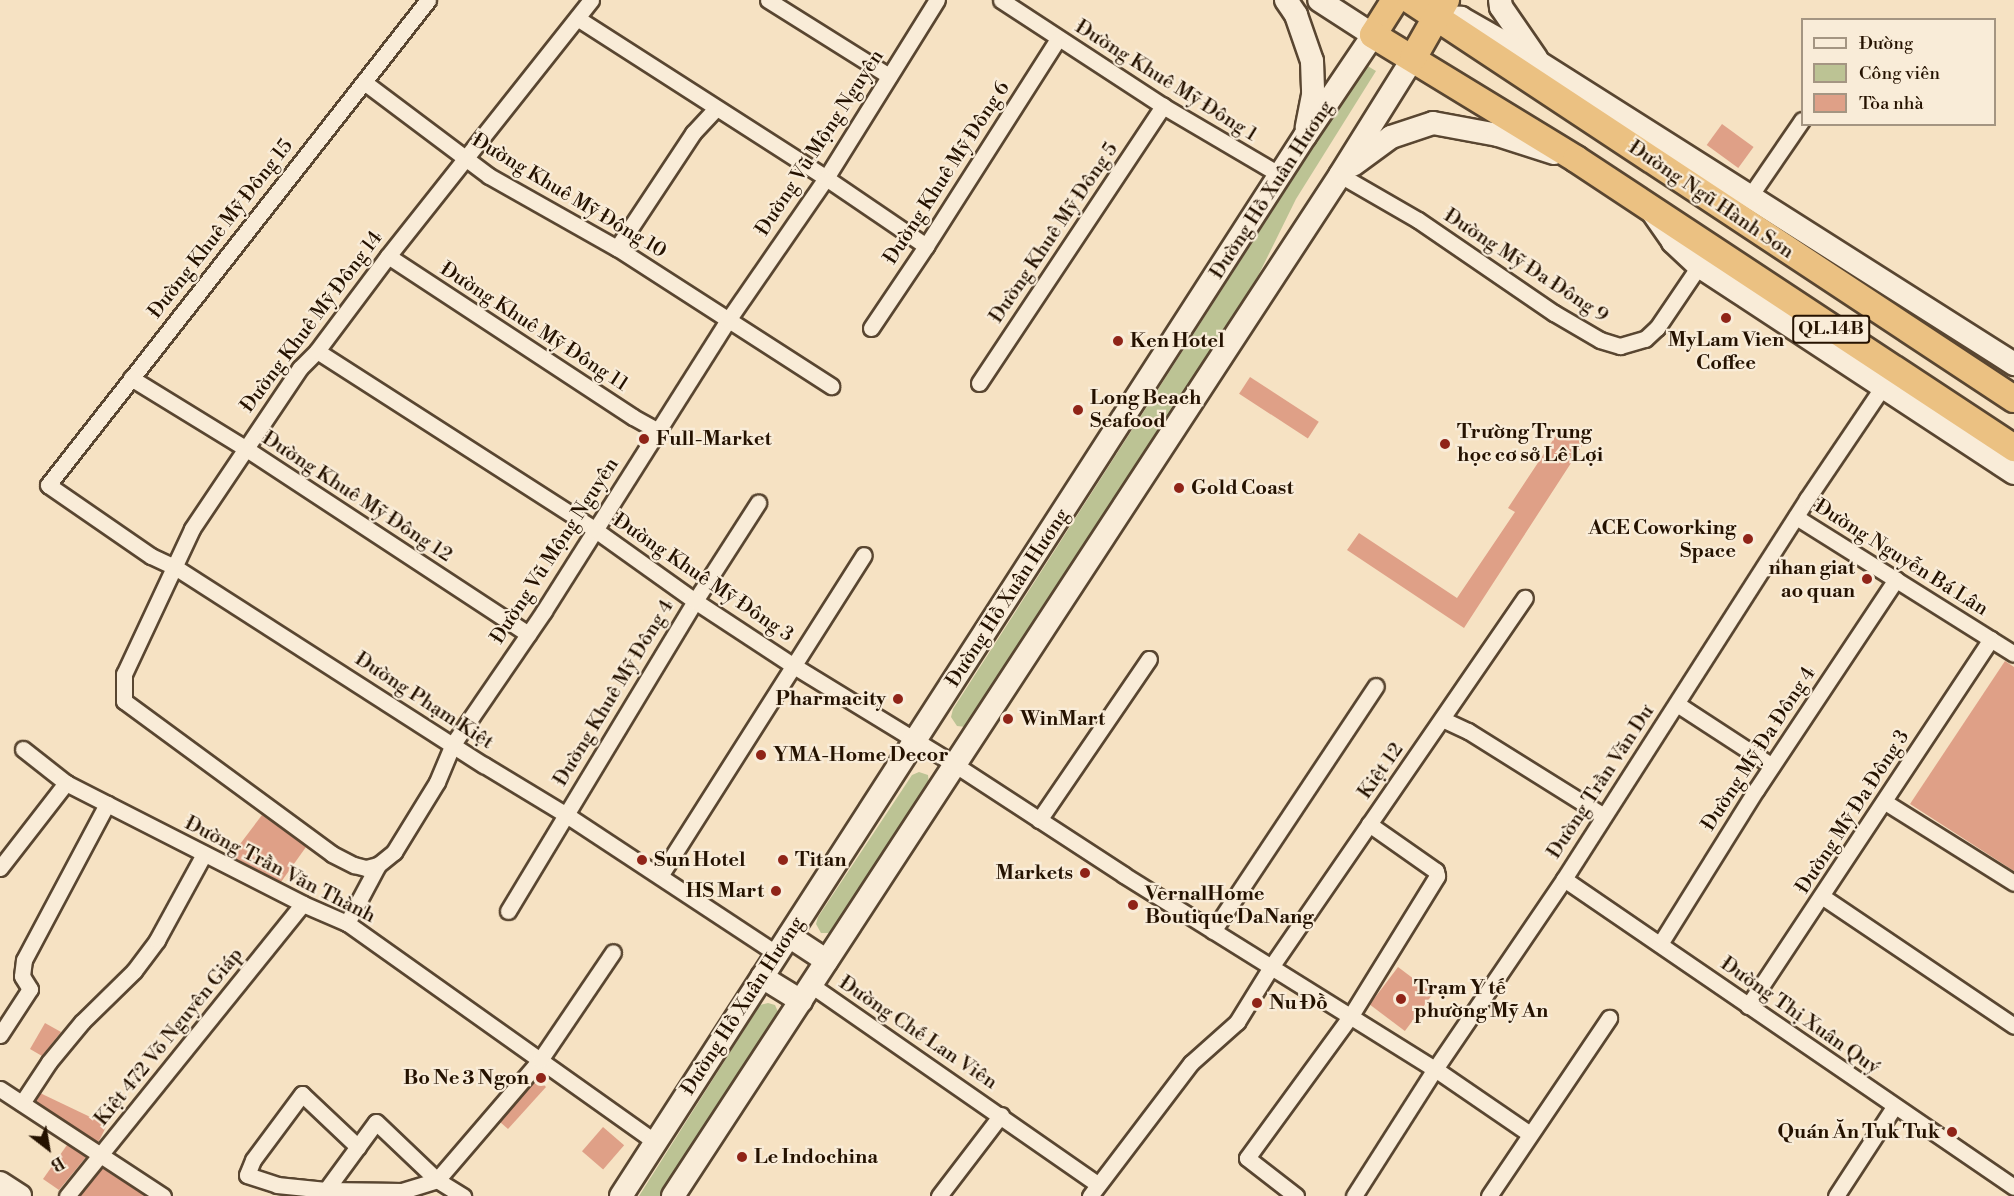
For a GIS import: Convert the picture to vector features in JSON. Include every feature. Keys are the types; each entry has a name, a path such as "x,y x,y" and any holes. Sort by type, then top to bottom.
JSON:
{"highway":[{"name":"Đường Hồ Xuân Hương","path":"1373,35 1395,0"},
{"name":"Đường Ngũ Hành Sơn","path":"1410,0 1442,8 1817,271 2014,399"},
{"path":"1413,58 1442,8"},
{"name":"Đường Ngũ Hành Sơn","path":"1373,35 1576,159 2014,448"}],"main road":[{"path":"1286,0 1296,15 1312,61 1313,95 1305,136"},
{"path":"1319,0 1373,35"},
{"path":"1500,0 1501,7 1538,62"},
{"name":"Đường Ngũ Hành Sơn","path":"1442,8 1538,62 2014,364"},
{"name":"Đường Hồ Xuân Hương","path":"621,1196 1305,136 1373,35"},
{"path":"673,1196 1340,175 1413,58"},
{"path":"1340,175 1391,137 1433,123 1498,135 1576,159"},
{"name":"Đường Ngũ Hành Sơn","path":"1650,208 1673,243 1699,266 2014,473"},
{"path":"1817,271 1830,248"},
{"path":"783,945 827,961"},
{"path":"762,977 806,993"},
{"path":"0,1183 20,1196"}],"street":[{"name":"Đường Khuê Mỹ Đông 15","path":"48,485 428,0"},
{"name":"Đường Khuê Mỹ Đông 14","path":"378,865 366,868 332,854 124,701 124,674 192,529 300,368 317,351 388,256 591,0"},
{"path":"768,0 889,76"},
{"name":"Đường Vũ Mộng Nguyên","path":"347,923 378,865 394,852 437,782 453,744 528,634 728,320 826,178 937,0"},
{"name":"Đường Khuê Mỹ Đông 1","path":"1001,0 1163,106 1280,175"},
{"path":"577,18 715,109 826,178 926,246"},
{"name":"Đường Khuê Mỹ Đông 6","path":"871,328 1058,39"},
{"name":"Đường Khuê Mỹ Đông 10","path":"364,82 489,176 617,248 831,386"},
{"name":"Đường Khuê Mỹ Đông 5","path":"979,383 1163,106"},
{"path":"617,248 693,133 715,109"},
{"path":"1750,196 1801,123"},
{"name":"Đường Mỹ Đa Đông 9","path":"1340,175 1418,220 1554,313 1600,340 1620,346 1645,339 1657,328 1699,266"},
{"name":"Đường Khuê Mỹ Đông 11","path":"388,256 633,417 658,431"},
{"name":"Đường Khuê Mỹ Đông 3","path":"317,351 594,529 695,601 794,666 954,764 1214,931 1435,1069 1530,1134"},
{"name":"Đường Khuê Mỹ Đông 12","path":"131,378 245,448 528,634"},
{"name":"Đường Trần Văn Dư","path":"1354,1196 1435,1069 1564,879 1796,517 1882,388"},
{"name":"Đường Phạm Kiệt","path":"48,485 151,556 175,567 660,876 783,945"},
{"name":"Đường Khuê Mỹ Đông 4","path":"508,911 695,601 758,503"},
{"name":"Đường Nguyễn Bá Lân","path":"1796,517 2014,654"},
{"path":"660,876 864,555"},
{"name":"Đường Mỹ Đa Đông 4","path":"1660,944 1772,766 1896,579"},
{"name":"Kiệt 12","path":"1093,1190 1191,1063 1236,1022 1271,967 1525,598"},
{"name":"Đường Mỹ Đa Đông 3","path":"1748,1006 1991,639"},
{"path":"1039,820 1149,659"},
{"path":"1214,931 1376,686"},
{"path":"1677,704 1772,766"},
{"path":"1442,719 1468,731 1604,816"},
{"name":"Đường Trần Văn Thành","path":"23,749 66,783 303,904 347,923 655,1142"},
{"path":"0,868 66,783"},
{"path":"1885,802 2014,883"},
{"path":"0,1035 30,989 22,976 24,960 107,804"},
{"path":"1296,1196 1247,1158 1350,1017 1437,876 1436,871 1370,824"},
{"path":"22,1103 68,1038 134,971 157,940 204,854"},
{"name":"Đường Thị Xuân Quý","path":"1564,879 2014,1187"},
{"path":"1822,897 2014,1026"},
{"name":"Kiệt 472 Võ Nguyên Giáp","path":"67,1196 303,904"},
{"path":"358,1147 302,1094 253,1160 247,1175 277,1185 326,1190 402,1191 437,1180 540,1060 613,952"},
{"name":"Đường Chế Lan Viên","path":"806,993 1001,1115 1093,1190"},
{"path":"1489,1196 1609,1018"},
{"path":"0,1089 163,1196"},
{"path":"1836,1196 1894,1107"},
{"name":"Đường Chế Lan Viên","path":"939,1196 1001,1115"},
{"path":"326,1190 376,1122 437,1180 463,1196"}],"green space":[{"path":"1366,65 1376,71 1296,199 1258,276 973,720 966,727 957,726 951,717 953,709"},
{"path":"919,772 928,775 929,785 834,933 821,933 816,924 818,917 912,775"},
{"path":"768,1003 775,1005 779,1014 663,1196 639,1196 760,1005"}],"building":[{"path":"1722,124 1754,147 1738,168 1707,145"},
{"path":"1250,377 1319,422 1308,438 1239,394"},
{"path":"1561,428 1584,443 1464,628 1347,550 1359,533 1457,598 1515,512 1508,508"},
{"path":"2005,661 2014,667 2014,871 1910,804"},
{"path":"262,815 306,847 281,882 231,856"},
{"name":"Trạm Y tế phường Mỹ An","path":"1398,967 1433,993 1405,1031 1370,1005"},
{"path":"45,1023 61,1032 42,1056 30,1049"},
{"path":"537,1078 546,1087 508,1129 500,1122"},
{"path":"40,1093 107,1125 98,1142 35,1101"},
{"path":"603,1127 624,1145 603,1170 582,1151"},
{"path":"67,1145 86,1157 59,1190 43,1179"},
{"path":"102,1168 145,1196 80,1196"}],"place":[{"name":"MyLam Vien Coffee","path":"1726,318"},
{"name":"Ken Hotel","path":"1118,341"},
{"name":"Long Beach Seafood","path":"1078,410"},
{"name":"Full-Market","path":"644,439"},
{"name":"Trường Trung học cơ sở Lê Lợi","path":"1445,444"},
{"name":"Gold Coast","path":"1179,488"},
{"name":"ACE Coworking Space","path":"1748,539"},
{"name":"nhan giat ao quan","path":"1867,579"},
{"name":"Pharmacity","path":"898,699"},
{"name":"WinMart","path":"1008,719"},
{"name":"YMA-Home Decor","path":"761,755"},
{"name":"Sun Hotel","path":"642,860"},
{"name":"Titan","path":"783,860"},
{"name":"Markets","path":"1085,873"},
{"name":"HS Mart","path":"776,891"},
{"name":"VernalHome Boutique DaNang","path":"1133,905"},
{"name":"Trạm Y tế phường Mỹ An","path":"1401,999"},
{"name":"Nu Đồ","path":"1257,1003"},
{"name":"Bo Ne 3 Ngon","path":"541,1078"},
{"name":"Quán Ăn Tuk Tuk","path":"1952,1132"},
{"name":"Le Indochina","path":"742,1157"}]}
